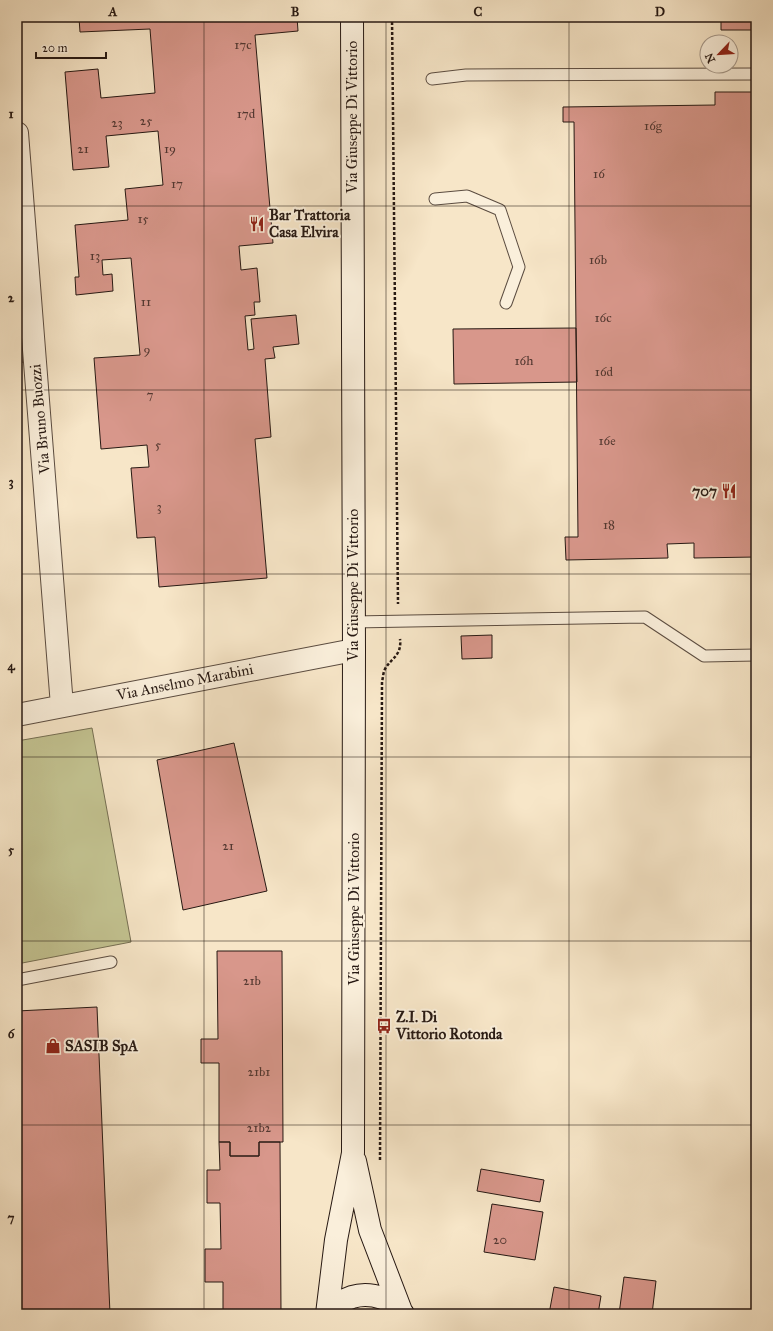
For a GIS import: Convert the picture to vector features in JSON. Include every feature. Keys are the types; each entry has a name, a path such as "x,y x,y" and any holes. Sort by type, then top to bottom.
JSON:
{"street":[{"name":"Via Giuseppe Di Vittorio","path":"328,1314 336,1240 353,1153 354,622 352,17"},
{"name":"Via Bruno Buozzi","path":"17,133 62,706"},
{"name":"Via Anselmo Marabini","path":"17,715 354,650"},
{"name":"Via Giuseppe Di Vittorio","path":"353,1153 370,1230 402,1313"},
{"name":"Via Giuseppe Di Vittorio","path":"328,1314 338,1303 358,1295 377,1296 387,1301 402,1313"}],"lane":[{"path":"432,79 466,75 756,74"},
{"path":"435,199 467,196 500,210 519,267 506,303"},
{"path":"354,622 398,620 645,617 704,656 756,655"},
{"path":"17,980 111,962"}],"path":[{"path":"380,1161 382,682 385,669 396,657 401,644 398,620 392,17"}],"green space":[{"path":"92,728 131,942 17,964 17,741"}],"building":[{"path":"297,17 298,31 255,35 273,243 239,246 241,270 257,268 260,302 254,302 255,315 245,316 248,350 254,349 251,319 296,315 299,344 273,347 275,358 265,359 271,437 255,439 267,578 159,587 155,537 137,538 131,468 149,467 147,445 101,449 94,358 140,355 131,258 102,260 103,275 112,274 113,291 76,295 75,277 79,277 75,225 128,220 125,189 163,185 158,131 106,136 109,167 73,170 65,72 98,69 101,98 155,93 150,29 80,32 79,18"},
{"path":"721,17 756,17 756,30 721,30"},
{"path":"715,92 756,92 756,557 694,558 694,543 667,544 668,558 566,560 565,537 578,537 574,122 563,122 563,107 715,105"},
{"path":"576,328 577,382 454,384 453,329"},
{"path":"21,347 22,363 17,364 17,348"},
{"path":"492,635 492,658 462,659 461,636"},
{"path":"234,743 267,891 183,910 157,760"},
{"path":"217,951 282,951 283,1142 259,1142 259,1156 230,1156 230,1142 219,1142 219,1063 201,1063 201,1039 218,1039"},
{"path":"97,1007 110,1314 17,1314 17,1011"},
{"path":"219,1142 230,1142 230,1156 259,1156 259,1142 280,1142 281,1313 223,1314 223,1282 205,1282 205,1249 221,1249 220,1203 207,1203 207,1170 220,1170"},
{"path":"481,1169 544,1180 540,1202 477,1191"},
{"path":"492,1204 543,1212 535,1260 484,1252"},
{"path":"624,1277 656,1281 652,1314 619,1314"},
{"path":"554,1287 601,1296 598,1314 549,1314"}],"place":[{"name":"Bar Trattoria Casa Elvira","path":"257,224"},
{"name":"707","path":"729,491"},
{"name":"Z.I. Di Vittorio Rotonda","path":"384,1026"},
{"name":"SASIB SpA","path":"53,1046"}]}
